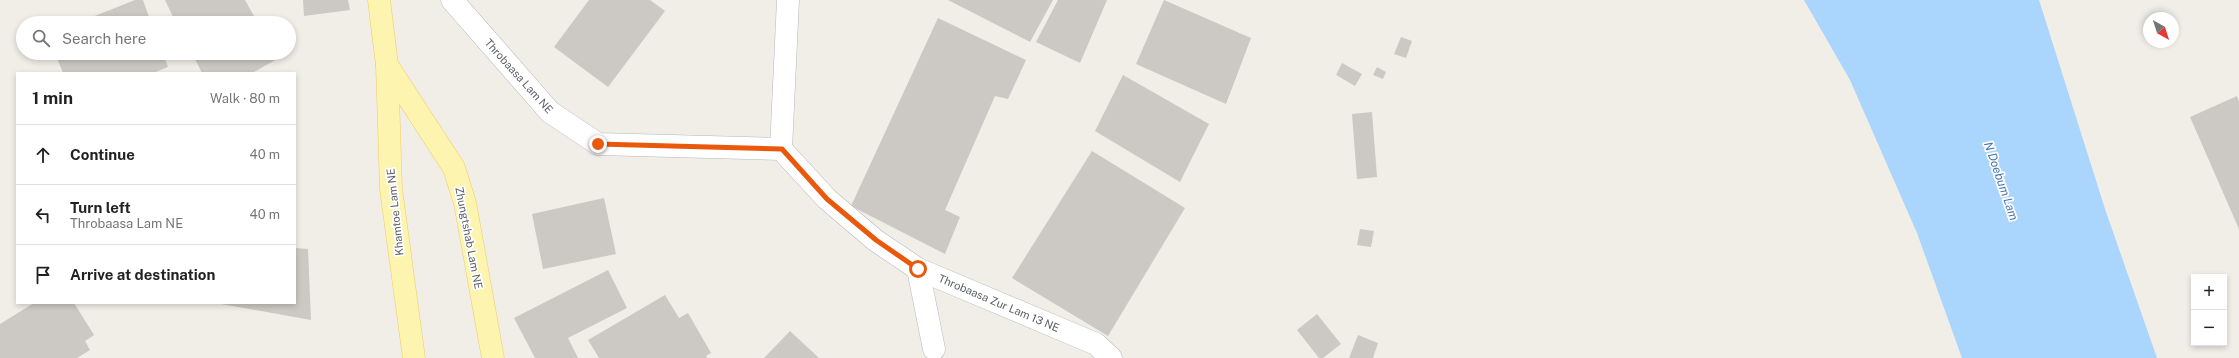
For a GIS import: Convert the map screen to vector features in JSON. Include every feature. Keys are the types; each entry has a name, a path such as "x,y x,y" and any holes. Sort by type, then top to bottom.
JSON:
{"main road":[{"name":"Khamtoe Lam NE","path":"379,0 387,65 391,189 414,358"},
{"name":"Zhungtshab Lam NE","path":"387,65 454,168 465,203 492,358"}],"street":[{"name":"Throbaasa Lam NE","path":"452,0 550,112 598,144 782,149"},
{"path":"782,149 788,0"},
{"name":"Throbaasa Zur Lam 13 NE","path":"782,149 827,199 876,240 918,269 1096,344 1111,358"},
{"path":"918,269 934,349"}],"water":[{"name":"N Doebum Lam","path":"1804,0 2039,0 2105,209 2157,358 1962,358 1917,233 1850,80"}],"building":[{"path":"135,0 143,0 149,16 95,16"},
{"path":"165,0 245,0 254,16 173,16"},
{"path":"303,0 348,0 350,10 304,16"},
{"path":"589,0 650,0 665,11 608,87 554,47"},
{"path":"948,0 1053,0 1030,42"},
{"path":"1058,0 1107,0 1080,63 1036,42"},
{"path":"1164,0 1251,38 1226,104 1136,64"},
{"path":"938,18 1026,60 1008,99 995,96 945,210 960,217 945,254 851,206"},
{"path":"1401,37 1412,41 1406,58 1394,54"},
{"path":"58,60 166,60 168,67 156,72 63,72"},
{"path":"196,60 275,60 254,72 202,72"},
{"path":"1342,63 1362,74 1355,86 1336,75"},
{"path":"1377,67 1386,72 1383,79 1373,75"},
{"path":"1123,75 1209,124 1180,182 1095,131"},
{"path":"2237,96 2239,102 2239,229 2190,117"},
{"path":"1372,112 1377,177 1357,179 1352,114"},
{"path":"1092,151 1185,208 1108,336 1012,278"},
{"path":"604,198 616,254 543,269 532,214"},
{"path":"1360,229 1374,231 1371,247 1357,245"},
{"path":"296,248 308,249 311,320 221,304 296,304"},
{"path":"608,270 627,308 568,338 578,358 535,358 514,318"},
{"path":"665,295 679,318 688,313 711,353 706,356 707,358 599,358 588,340"},
{"path":"32,304 75,304 94,335 85,341 90,350 77,358 0,358 0,324"},
{"path":"1317,314 1341,344 1323,358 1319,358 1297,330"},
{"path":"790,331 819,358 764,358"},
{"path":"1358,335 1378,343 1373,358 1349,358"}],"route":[{"path":"598,144 782,149 827,199 876,240 918,269"}]}
